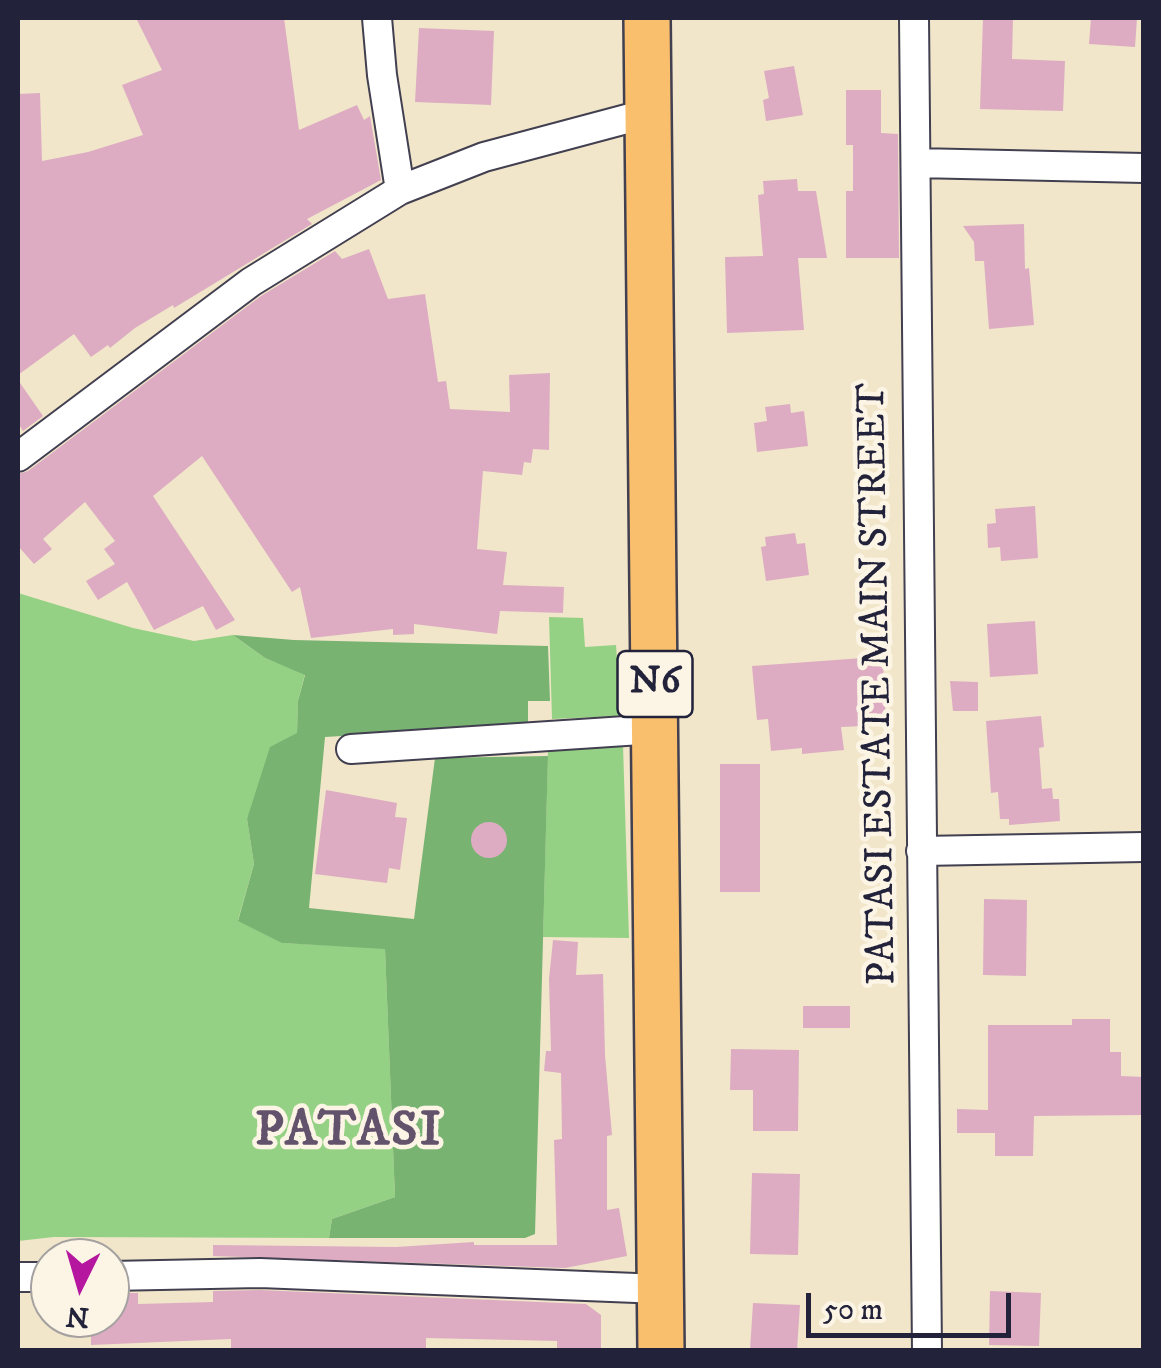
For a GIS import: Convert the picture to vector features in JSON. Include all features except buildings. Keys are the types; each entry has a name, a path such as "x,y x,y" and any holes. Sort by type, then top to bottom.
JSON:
{"highway":[{"name":"N6","path":"647,18 661,1350"}],"street":[{"path":"377,18 400,190"},
{"name":"PATASI ESTATE MAIN STREET","path":"914,18 927,1350"},
{"path":"18,457 251,282 400,190 484,157 649,113"},
{"path":"916,163 1144,168"},
{"path":"351,749 656,729"},
{"path":"922,851 1144,847"},
{"path":"130,1276 260,1273 661,1290"}],"green space":[{"path":"18,593 133,628 194,641 233,635 265,658 305,674 298,701 297,734 247,819 254,864 238,920 283,943 385,948 395,1197 332,1219 329,1238 54,1237 18,1241"},
{"path":"549,617 583,618 585,647 616,645 621,716 552,719"},
{"path":"233,635 548,646 550,701 528,701 528,725 325,737 309,908 414,919 435,758 548,756 535,1234 525,1238 329,1238 332,1219 395,1197 385,949 282,943 238,921 254,864 247,819 270,747 297,733 298,701 305,675 265,658"},
{"path":"623,745 629,938 543,937 548,750"}],"district":[{"name":"PATASI","path":"349,1134"}]}
